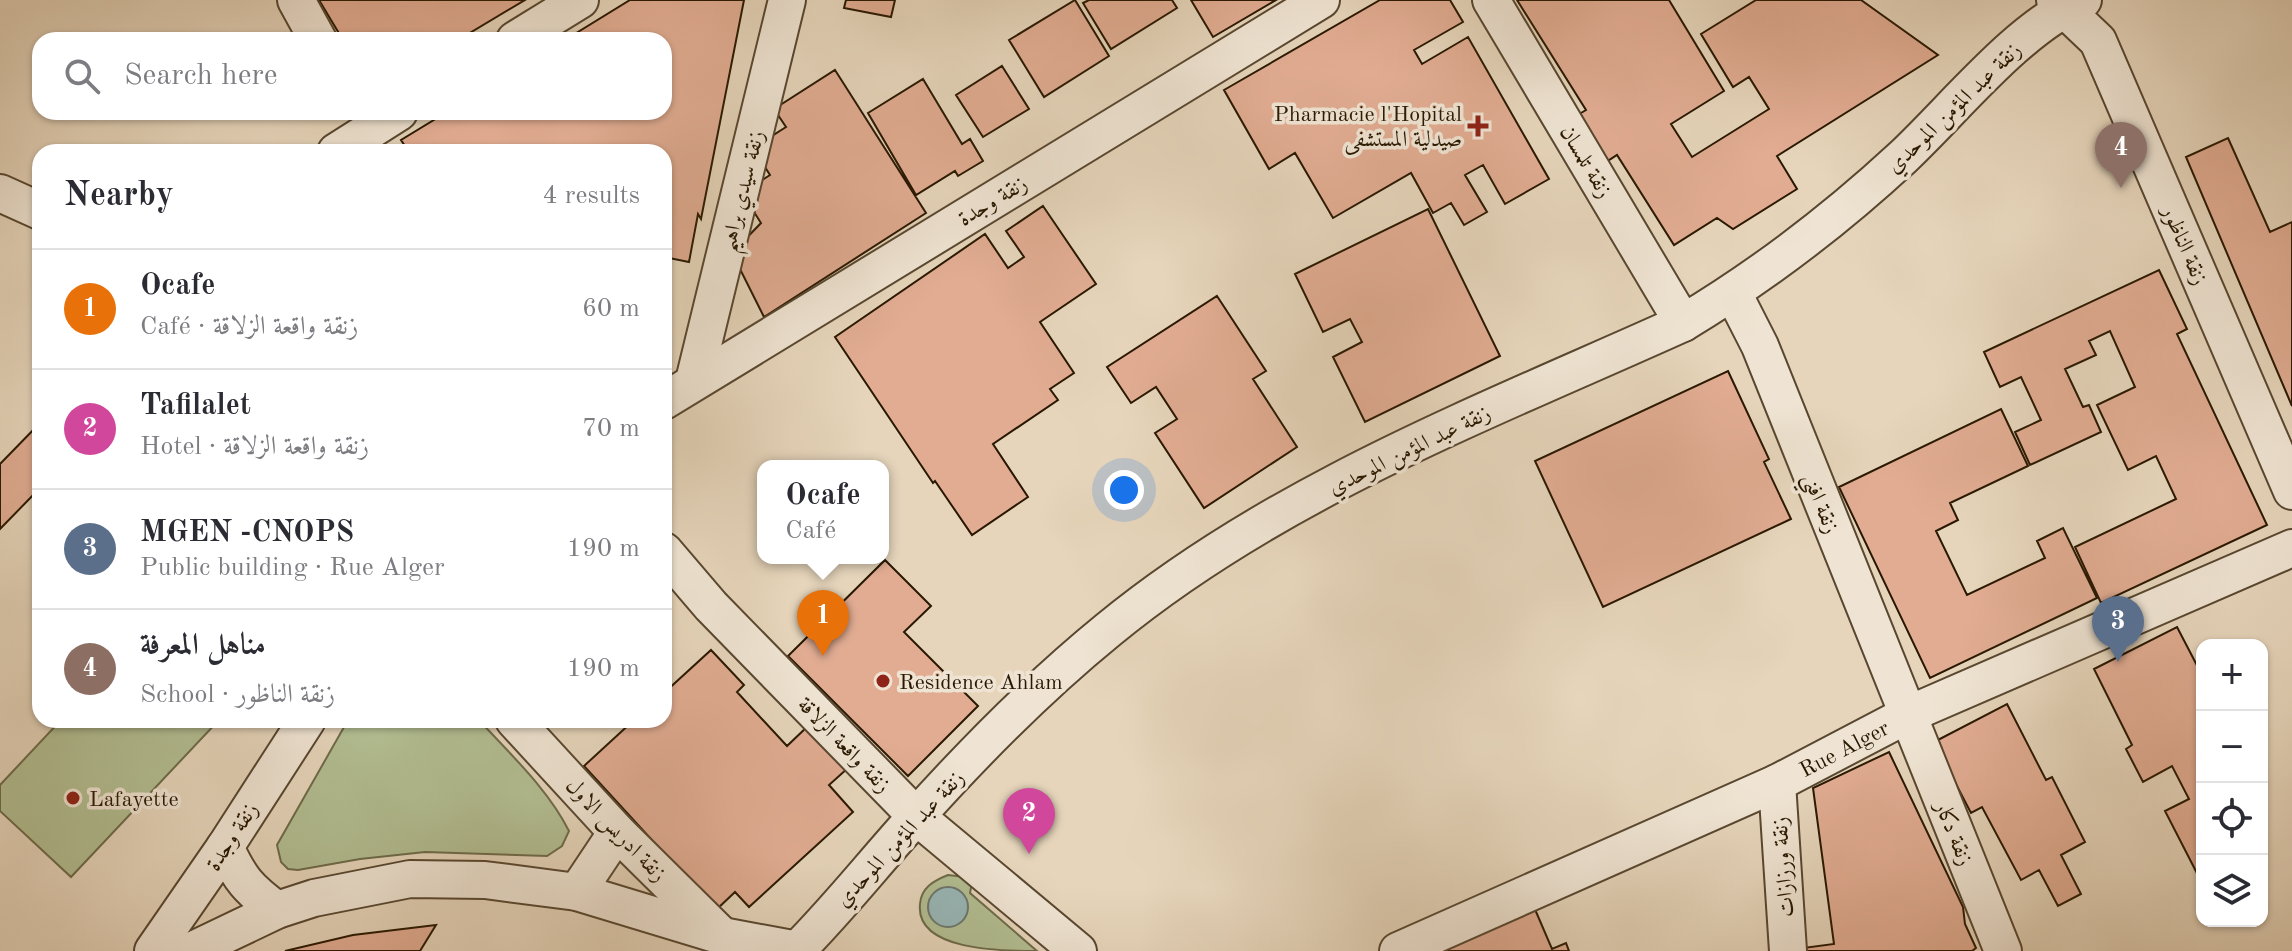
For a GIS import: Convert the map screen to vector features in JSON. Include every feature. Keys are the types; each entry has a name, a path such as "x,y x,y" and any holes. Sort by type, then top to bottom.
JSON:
{"street":[{"path":"296,0 314,32"},
{"path":"528,32 580,0"},
{"name":"زنقة سيدي براهيم","path":"694,381 787,0"},
{"name":"زنقة وجدة","path":"672,396 1321,0"},
{"name":"زنقة تلمسان","path":"1491,0 1683,323"},
{"name":"زنقة عبد المؤمن الموحدي","path":"799,951 916,816 1040,688 1174,578 1246,532 1379,461 1683,323 1733,293 1845,210 2025,37 2068,2"},
{"name":"زنقة الناظور","path":"2068,2 2098,41 2292,491"},
{"path":"349,144 378,127"},
{"path":"0,193 32,207"},
{"name":"زنقة افني","path":"1733,293 1760,346 1907,715"},
{"name":"Rue Alger","path":"1398,951 1777,783 1907,715 2292,548"},
{"name":"زنقة واقعة الزلاقة","path":"672,560 711,606 916,816 1077,951"},
{"name":"زنقة دكار","path":"1907,715 2003,951"},
{"name":"زنقة وجدة","path":"153,951 302,728"},
{"name":"زنقة ادريس الاول","path":"521,728 617,832 722,936"},
{"name":"زنقة ورزازات","path":"1777,783 1788,951"},
{"path":"577,892 617,832"},
{"path":"225,847 239,877 277,910"},
{"path":"191,951 277,910 314,898 410,879 485,880 577,892 722,936 799,951"}],"green space":[{"name":"Lafayette","path":"53,728 211,728 71,877 0,811 0,785"},
{"path":"343,728 487,728 528,772 569,831 562,846 547,856 425,852 298,870 288,869 281,862 277,845"},
{"path":"948,875 965,877 972,882 970,893 1037,951 983,949 946,940 931,931 922,920 921,898 929,886"}],"water":[{"path":"948,887 962,893 968,907 962,921 948,927 934,921 928,907 934,893"}],"building":[{"path":"319,0 525,0 471,32 338,32"},
{"path":"630,0 744,0 701,219 698,214 689,262 672,259 672,144 404,144 401,140 434,120 672,120 672,32 578,32"},
{"path":"846,0 895,0 891,17 844,8"},
{"path":"1075,0 1109,56 1044,97 1009,40"},
{"path":"1089,0 1172,0 1177,8 1111,49 1083,3"},
{"path":"1191,0 1276,0 1213,37"},
{"path":"1380,0 1450,0 1463,22 1414,50 1422,64 1468,37 1549,179 1505,204 1483,165 1465,175 1487,212 1464,225 1451,203 1433,213 1411,173 1333,218 1295,153 1269,169 1224,90"},
{"path":"1517,0 1669,0 1724,91 1671,124 1692,157 1769,109 1749,77 1733,87 1701,34 1756,0 1861,0 1938,55 1777,156 1797,189 1733,229 1717,218 1674,245 1617,155 1600,166 1571,119 1586,110"},
{"path":"1002,66 1029,109 983,137 956,95"},
{"path":"835,70 926,213 764,317 732,253 761,223 742,193 770,175 753,148 786,127 774,109"},
{"path":"923,79 962,144 970,139 983,161 958,176 955,171 916,195 868,113"},
{"path":"2228,138 2270,232 2292,222 2292,406 2186,157"},
{"path":"1043,206 1096,284 1040,322 1074,373 1050,389 1058,400 993,444 1028,497 972,535 935,481 933,483 835,337 985,234 1008,268 1024,257 1006,231"},
{"path":"1428,209 1500,356 1365,422 1333,357 1362,342 1350,319 1323,332 1295,274"},
{"path":"2159,270 2187,329 2177,334 2267,525 2101,603 2075,547 2176,499 2156,456 2128,470 2097,405 2135,387 2110,331 2089,341 2096,355 2065,369 2083,407 2089,405 2101,432 2030,465 2015,432 2041,420 2021,377 2000,387 1984,352"},
{"path":"1217,296 1266,371 1253,379 1297,447 1204,508 1155,433 1177,419 1156,387 1131,403 1107,367"},
{"path":"1728,371 1769,459 1764,462 1791,519 1603,607 1535,461"},
{"path":"2001,409 2028,466 1950,503 1958,520 1936,531 1967,595 2045,558 2037,541 2063,528 2097,598 1930,678 1839,487"},
{"path":"32,431 32,496 0,529 0,464"},
{"name":"Residence Ahlam","path":"881,564 889,564 931,606 904,632 978,706 908,776 788,656"},
{"path":"2177,627 2196,663 2196,871 2165,811 2189,799 2172,766 2143,782 2126,749 2132,745 2094,669"},
{"path":"711,650 744,685 737,692 787,746 809,725 848,768 829,785 853,812 749,907 735,892 716,910 584,766 625,728 672,728 672,686"},
{"path":"2007,704 2046,780 2052,777 2085,842 2061,855 2081,894 2058,906 2039,870 2021,880 1982,807 1971,813 1934,742"},
{"path":"1889,752 1963,907 1965,924 1976,948 1972,951 1804,951 1803,948 1834,944 1813,788"},
{"path":"1534,907 1552,949 1566,943 1569,951 1431,951"},
{"path":"436,925 420,951 285,951 353,935"}],"place":[{"name":"Pharmacie l'Hopital صيدلية المستشفى","path":"1478,126"},
{"name":"مناهل المعرفة","path":"2121,188"},
{"name":"Ocafe","path":"823,656"},
{"name":"MGEN -CNOPS","path":"2118,662"},
{"name":"Residence Ahlam","path":"883,681"},
{"name":"Lafayette","path":"73,798"},
{"name":"Tafilalet","path":"1029,854"}]}
